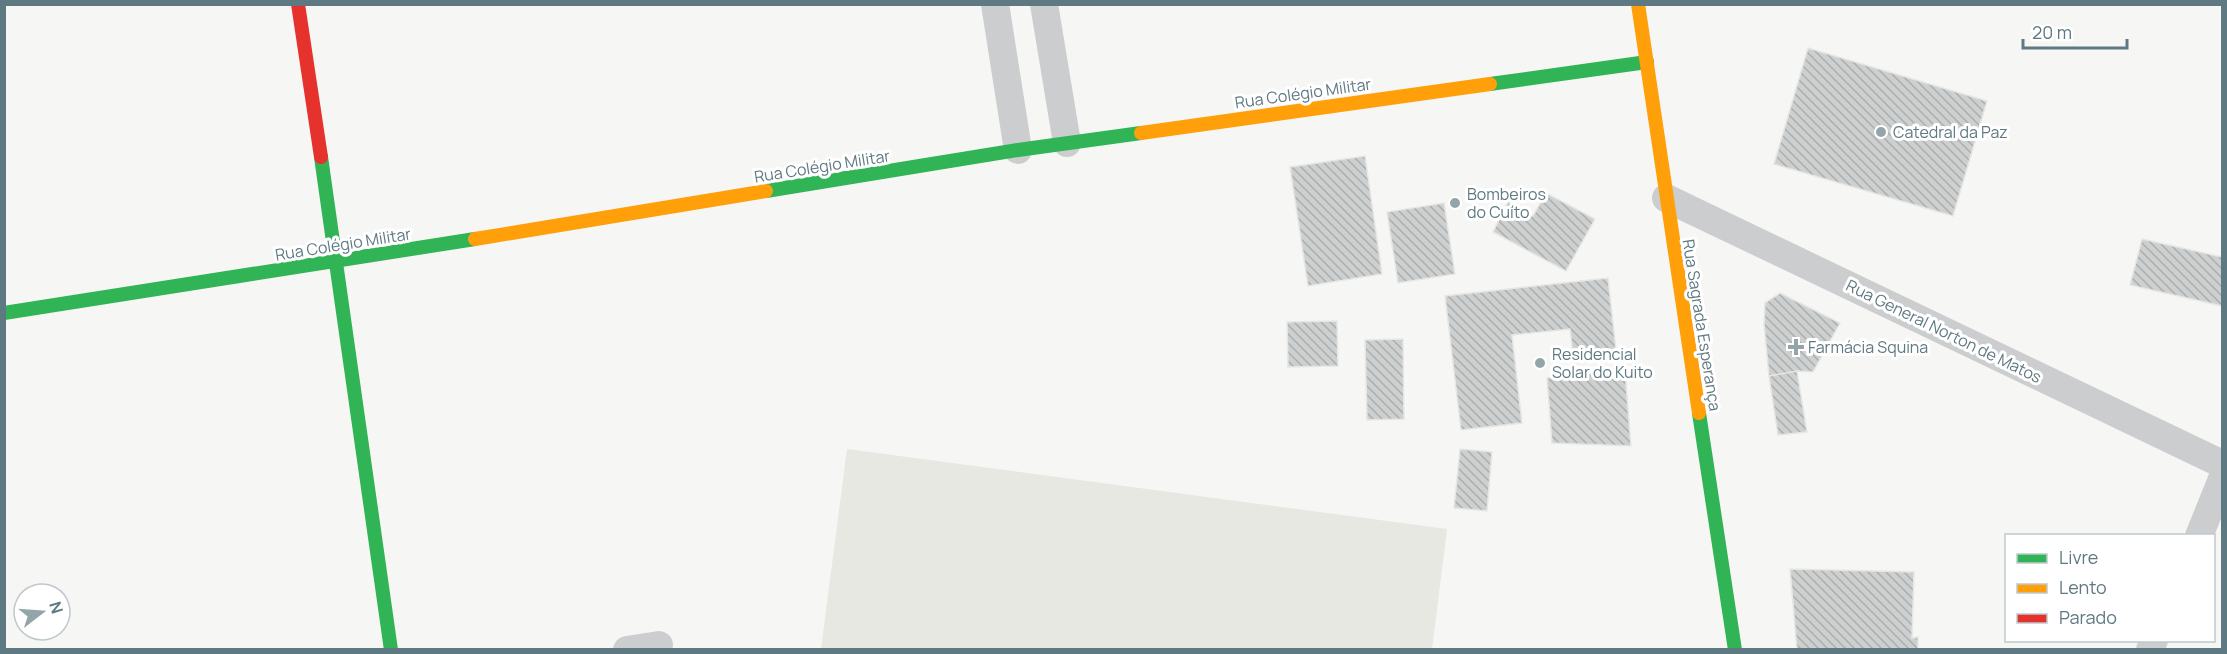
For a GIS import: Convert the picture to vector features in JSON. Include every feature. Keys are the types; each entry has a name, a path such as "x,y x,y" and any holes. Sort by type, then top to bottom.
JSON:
{"street":[{"path":"298,4 392,650"},
{"path":"995,4 1017,150"},
{"path":"1044,4 1067,143"},
{"name":"Rua Sagrada Esperança","path":"1638,4 1735,650"},
{"name":"Rua Colégio Militar","path":"4,313 337,262 1017,150 1647,62"},
{"name":"Rua General Norton de Matos","path":"1666,198 2223,465"},
{"path":"2200,534 2223,479"},
{"path":"627,650 658,645"}],"shaded area":[{"path":"847,449 1447,529 1432,649 821,649"}],"building":[{"name":"Catedral da Paz","path":"1808,48 1987,101 1953,216 1774,164"},
{"path":"1365,156 1382,274 1308,286 1290,167"},
{"path":"1546,193 1595,219 1566,271 1493,232 1508,202 1533,216"},
{"path":"1444,203 1455,274 1398,283 1387,212"},
{"path":"2142,239 2222,257 2222,306 2130,285"},
{"path":"1608,278 1617,359 1574,363 1570,329 1512,335 1522,423 1461,430 1445,296"},
{"name":"Farmácia Squina","path":"1780,293 1840,323 1813,372 1797,371 1769,376 1764,324 1765,303"},
{"path":"1337,321 1338,366 1288,367 1287,322"},
{"path":"1403,339 1404,419 1367,420 1365,340"},
{"path":"1625,370 1631,446 1552,443 1547,378"},
{"path":"1797,371 1807,432 1778,435 1769,376"},
{"path":"1460,449 1492,452 1487,511 1454,508"},
{"path":"1790,569 1914,572 1912,638 1918,637 1918,650 1797,650"}],"traffic: fast":[{"path":"1490,84 1647,62"},
{"path":"766,191 1018,150 1141,133"},
{"path":"321,157 391,650"},
{"path":"4,313 475,239"},
{"path":"1699,413 1735,650"}],"traffic: slow":[{"path":"1638,4 1699,413"},
{"path":"1141,133 1490,84"},
{"path":"475,239 766,191"}],"traffic: jam":[{"path":"298,4 321,157"}],"place":[{"name":"Catedral da Paz","path":"1881,132"},
{"name":"Bombeiros do Cuíto","path":"1455,203"},
{"name":"Farmácia Squina","path":"1796,347"},
{"name":"Residencial Solar do Kuito","path":"1540,363"}]}
